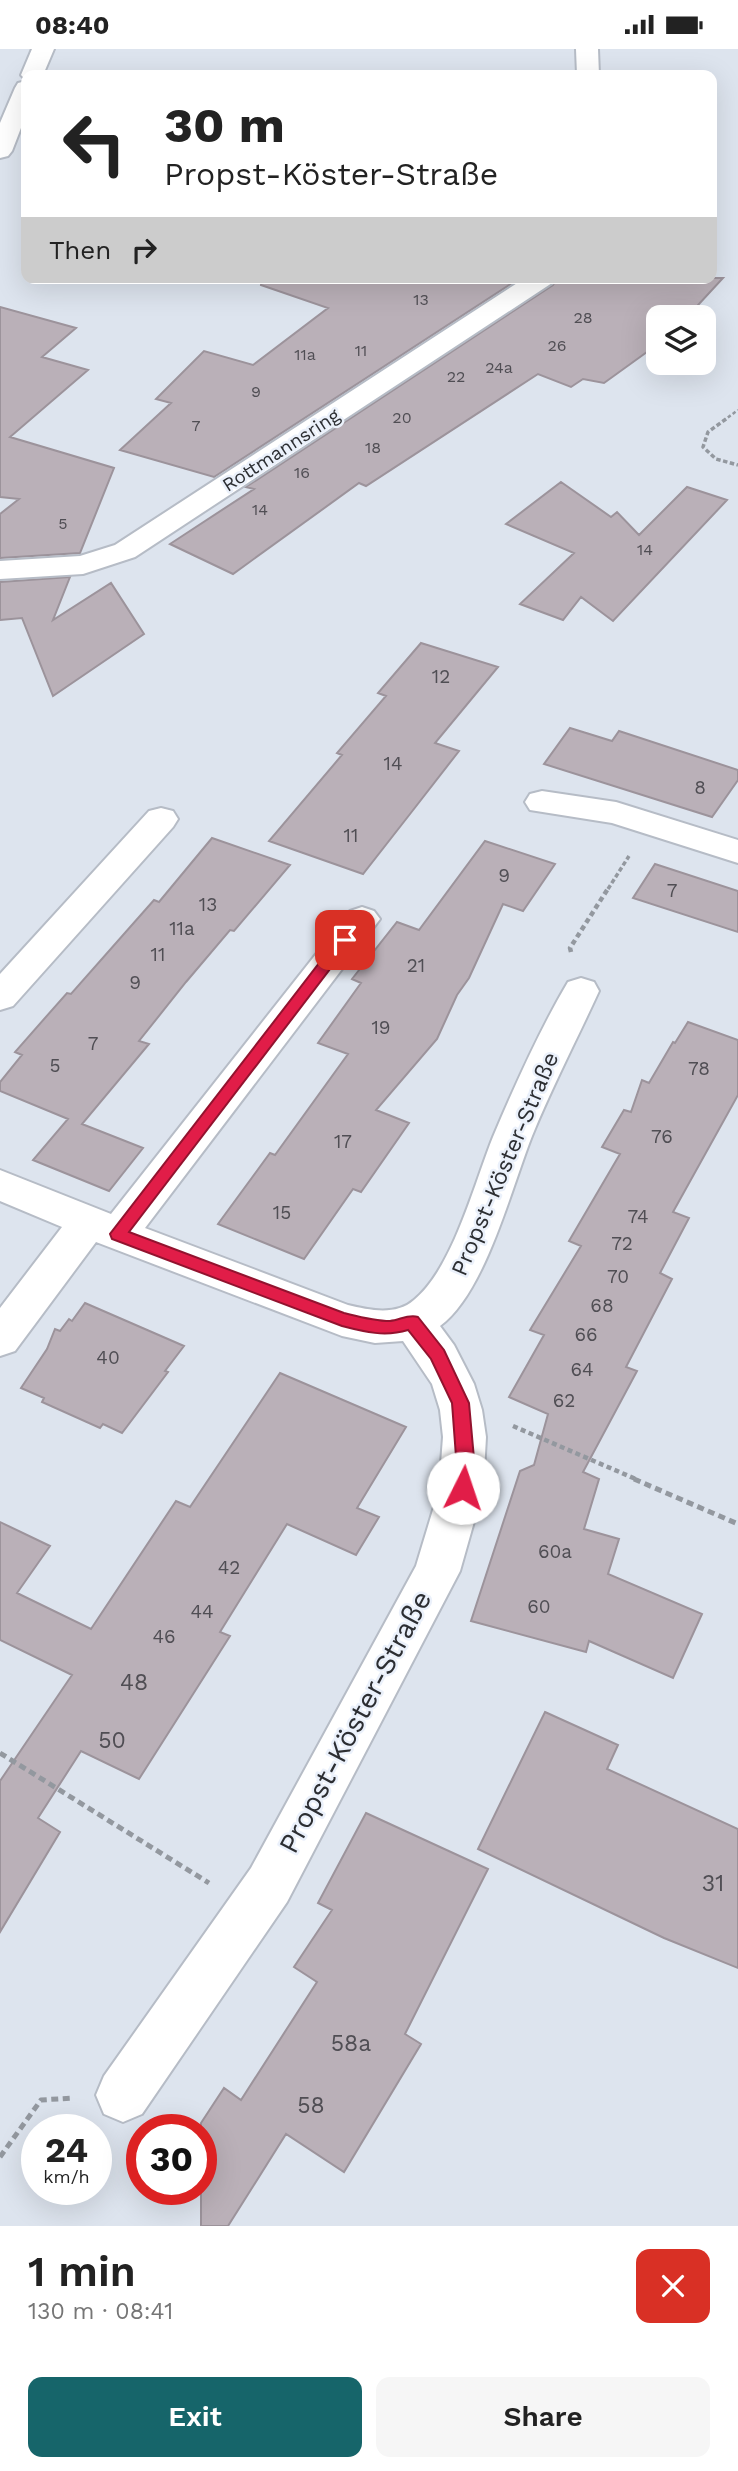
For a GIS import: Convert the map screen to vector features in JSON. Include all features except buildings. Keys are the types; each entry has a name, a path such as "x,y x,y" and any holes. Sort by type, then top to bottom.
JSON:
{"street":[{"path":"34,70 43,49"},
{"path":"587,49 588,70"},
{"path":"0,152 21,100"},
{"name":"Rottmannsring","path":"0,571 83,565 125,551 534,284"},
{"path":"542,802 616,813 738,852"},
{"path":"0,997 160,819"},
{"path":"0,1339 104,1228 362,919"},
{"name":"Propst-Köster-Straße","path":"0,1185 342,1320 371,1327 393,1328 412,1322 430,1312 452,1287 514,1135 581,992"},
{"name":"Propst-Köster-Straße","path":"123,2095 269,1885 436,1571 459,1506 466,1470 461,1403 438,1355 412,1322"}],"path":[{"path":"738,410 708,432 703,447 716,460 738,465"},
{"path":"581,992 570,948 632,852 655,825"},
{"path":"461,1403 738,1524"},
{"path":"0,1753 251,1910"},
{"path":"0,2157 41,2100 123,2095"}],"route":[{"path":"345,940 118,1234 342,1320 371,1327 393,1328 412,1322 438,1355 461,1403 466,1470 463,1488"}]}
